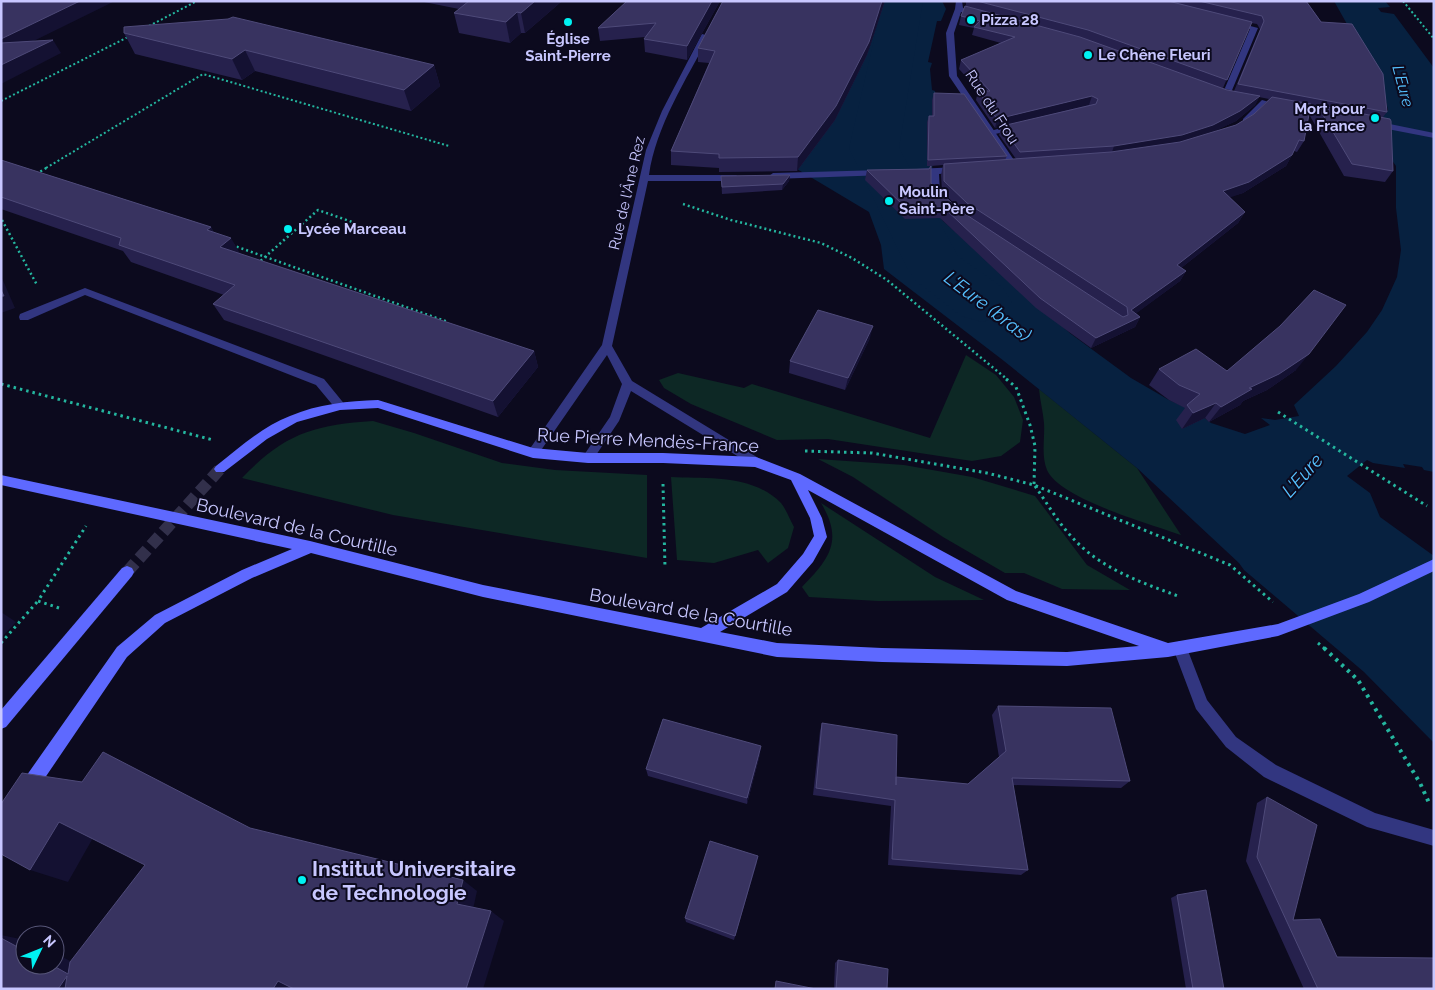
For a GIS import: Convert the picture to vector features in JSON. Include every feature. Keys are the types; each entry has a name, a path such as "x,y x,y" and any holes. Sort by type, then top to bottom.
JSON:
{"main road":[{"name":"Rue Pierre Mendès-France","path":"220,469 245,448 293,419 340,406 378,404 533,453 588,458 663,458 756,462 796,477 1012,596 1174,649"},
{"path":"702,636 782,588 808,558 821,537 816,518 796,477"},
{"name":"Boulevard de la Courtille","path":"1,480 310,547 482,591 777,650 882,655 1067,659 1174,649 1278,630 1364,598 1434,565"},
{"path":"18,803 122,652 160,619 247,574 310,547"},
{"path":"1,722 127,572"}],"street":[{"path":"958,3 988,17"},
{"name":"Rue du Frou","path":"958,3 950,33 953,76 1014,166"},
{"path":"1227,21 1254,28 1222,93 1236,96"},
{"name":"Rue de l'Âne Rez","path":"533,453 607,346 642,192 643,178 659,126 709,29"},
{"path":"1238,127 1269,103 1255,100"},
{"path":"1364,122 1434,136"},
{"path":"991,132 1026,124"},
{"path":"768,176 964,170"},
{"path":"934,171 936,192 950,208"},
{"path":"643,178 749,177"},
{"path":"24,317 85,291 320,382 340,406"},
{"path":"607,346 628,384 756,462"},
{"path":"588,458 615,418 628,384"},
{"path":"1174,649 1201,704 1231,742 1270,771 1373,821 1434,838"}],"path":[{"path":"145,28 197,1"},
{"path":"1403,1 1434,39"},
{"path":"1,101 136,33"},
{"path":"45,177 36,174 203,74 449,146"},
{"path":"642,192 661,194 690,208 822,243 852,258 887,280 1016,387 1030,425 1035,446 1034,485 1075,541 1105,565 1141,584 1178,596"},
{"path":"253,268 264,256 318,210 358,224"},
{"path":"2,220 44,296 53,305"},
{"path":"228,243 451,324"},
{"path":"1,384 245,448"},
{"path":"1278,412 1427,506"},
{"path":"756,462 791,450 872,453 987,473 1034,485 1230,565 1280,609"},
{"path":"663,458 665,568"},
{"path":"1,643 38,601 102,501"},
{"path":"38,601 65,610"},
{"path":"1315,641 1358,680 1420,783 1434,813"}],"green space":[{"path":"966,355 996,375 1014,397 1023,420 1020,442 1001,456 972,461 828,439 777,440 691,404 664,388 659,380 678,373 744,388 752,384 930,438"},
{"path":"1039,389 1137,468 1181,535 1107,509 1069,491 1055,481 1045,465 1044,423"},
{"path":"373,421 502,463 555,470 647,475 647,558 393,515 242,478 272,451 301,434 333,425"},
{"path":"818,459 904,465 972,477 1035,496 1087,565 1130,590 1062,589 1024,573 1005,573 943,537 853,477"},
{"path":"671,477 729,480 757,487 769,494 783,505 794,527 788,548 768,563 758,550 714,563 677,560"},
{"path":"821,503 935,577 984,600 878,601 809,597 802,587 826,558 832,539 832,528"}],"water":[{"name":"L'Eure","path":"885,1 942,1 946,9 941,21 937,21 928,62 932,63 930,69 932,90 935,91 936,100 932,100 934,123 931,205 943,221 1071,334 1131,378 1169,400 1198,413 1211,423 1245,434 1270,425 1261,418 1275,420 1299,416 1294,405 1336,366 1367,332 1382,310 1397,277 1401,250 1396,208 1396,166 1389,156 1381,118 1388,110 1383,88 1334,1 1385,1 1390,7 1378,8 1381,12 1394,14 1434,68 1434,472 1424,470 1422,467 1403,464 1405,468 1373,463 1367,460 1347,476 1370,493 1380,517 1434,556 1434,743 1364,672 1244,570 1239,563 1137,468 1004,361 884,269 881,245 869,212 797,169 862,64","holes":["920,206 923,233 920,233 903,217 886,211"]}],"building":[{"path":"1,1 80,1 1,39"},
{"path":"469,1 535,1 521,13 517,12 506,22 454,13"},
{"path":"627,1 712,1 687,46 644,39 656,23 598,28"},
{"path":"723,1 882,1 869,42 836,106 798,157 719,158 719,154 671,151 715,51 698,48"},
{"path":"977,1 1168,1 1252,22 1227,80 1088,30"},
{"path":"1199,1 1306,1 1321,22 1352,24 1383,74 1387,112 1238,84 1264,21 1262,16"},
{"path":"965,6 1080,37 1227,90 1260,96 1240,111 1213,125 1182,135 1114,146 1020,152 1002,126 1096,104 1098,99 1092,96 997,119 978,91 990,91 961,60 1015,37 974,27 980,21 961,16"},
{"path":"233,17 434,65 404,90 245,50 232,59 124,33 124,27 228,19"},
{"path":"53,40 1,65 1,43"},
{"path":"934,93 964,94 1007,156 928,160 929,116 934,116"},
{"path":"1272,97 1311,104 1304,141 1299,140 1292,155 1249,182 1223,191 1245,212 1177,265 1186,271 1131,310 1140,317 1096,338 1040,298 943,207 907,209 867,170 929,169 931,166 931,183 959,210 1123,317 1128,315 1127,307 967,203 944,181 944,164 1111,152 1180,142 1236,125 1254,114"},
{"path":"1317,105 1390,119 1393,171 1352,164"},
{"path":"1,160 211,227 207,230 231,238 220,247 534,351 493,401 213,304 235,285 119,245 121,238 1,197"},
{"path":"790,175 783,184 722,187 721,176"},
{"path":"1314,290 1346,305 1309,354 1279,374 1249,388 1252,389 1221,407 1216,403 1193,413 1187,405 1200,394 1179,385 1159,369 1196,349 1227,371 1280,326"},
{"path":"818,310 873,326 848,378 790,361"},
{"path":"998,706 1111,708 1130,781 1012,778 1028,870 892,859 895,800 816,788 822,723 897,735 896,777 968,784 1006,751"},
{"path":"663,719 761,746 747,798 646,769"},
{"name":"Institut Universitaire de Technologie","path":"103,752 250,828 463,880 457,904 491,911 466,989 294,989 278,981 273,989 65,989 67,976 58,989 1,989 1,938 15,946 15,975 65,975 65,972 68,974 70,962 145,865 59,822 30,870 1,854 1,804 22,773 82,782"},
{"path":"1267,797 1317,825 1293,920 1320,919 1337,957 1434,958 1434,989 1318,989 1257,857"},
{"path":"710,841 758,856 735,936 685,918"},
{"path":"1206,890 1224,989 1193,989 1177,895"},
{"path":"838,960 888,969 887,989 836,989"},
{"path":"776,981 816,989 775,989"}],"waterway":[{"name":"L'Eure (bras)","path":"903,1 874,148 936,268 982,302"}],"tunnel":[{"path":"127,572 220,469"}],"place":[{"name":"Pizza 28","path":"971,20"},
{"name":"Église Saint-Pierre","path":"568,22"},
{"name":"Le Chêne Fleuri","path":"1088,55"},
{"name":"Mort pour la France","path":"1375,118"},
{"name":"Moulin Saint-Père","path":"889,201"},
{"name":"Lycée Marceau","path":"288,229"},
{"name":"Institut Universitaire de Technologie","path":"302,880"}]}
